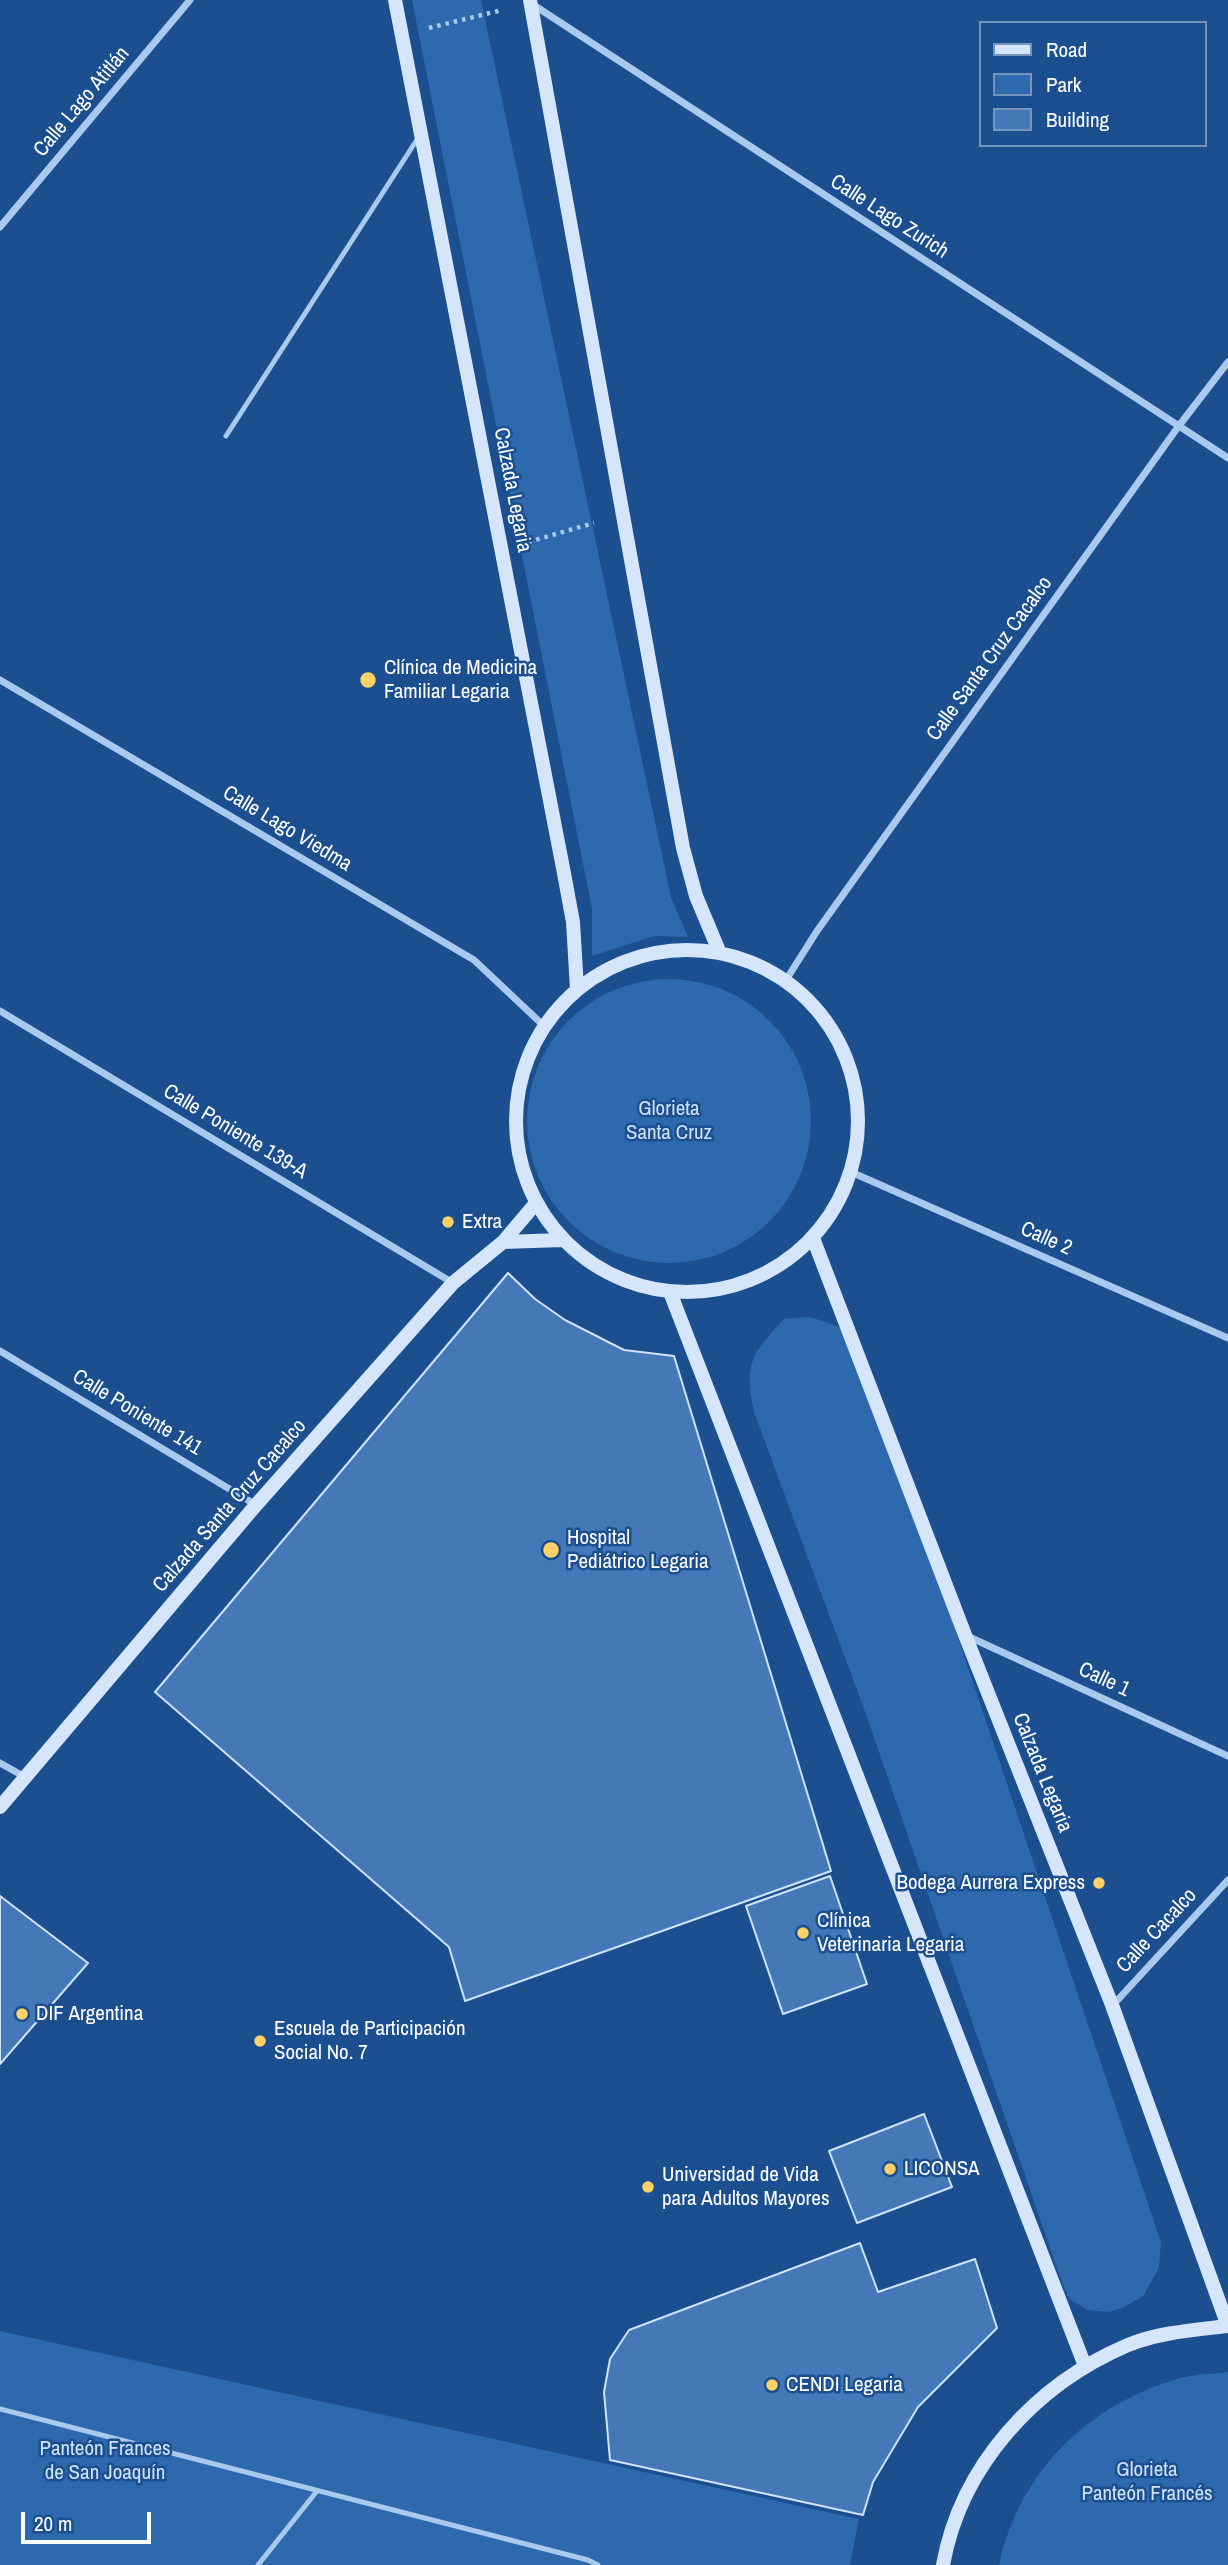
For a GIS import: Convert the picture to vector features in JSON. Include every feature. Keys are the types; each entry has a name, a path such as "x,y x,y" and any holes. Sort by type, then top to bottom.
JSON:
{"main road":[{"name":"Calzada Legaria","path":"395,0 570,909 577,989"},
{"path":"531,2 683,848 696,896 719,951"},
{"path":"681,948 719,951 754,962 786,980 825,1018 850,1065 859,1119 850,1172 836,1208 813,1238 783,1264 748,1282 709,1292 670,1292 639,1287 611,1276 585,1260 562,1240 536,1203 524,1175 517,1144 516,1114 520,1083 530,1053 544,1026 577,989 609,968 644,954 681,948"},
{"name":"Calzada Santa Cruz Cacalco","path":"0,1807 256,1505 453,1283 503,1242 536,1203"},
{"name":"Calzada Legaria","path":"813,1238 965,1635 1112,2006 1228,2326"},
{"path":"503,1242 562,1240"},
{"path":"670,1292 1086,2366"},
{"path":"943,2565 958,2514 980,2469 1009,2429 1045,2394 1086,2366 1131,2344 1179,2331 1228,2326"}],"street":[{"name":"Calle Lago Atitlán","path":"0,227 190,0"},
{"name":"Calle Lago Zurich","path":"531,2 1228,458"},
{"name":"Calle Santa Cruz Cacalco","path":"786,980 817,931 1178,426 1228,362"},
{"name":"Calle Lago Viedma","path":"0,680 474,960 544,1026"},
{"name":"Calle Poniente 139-A","path":"0,1012 453,1283"},
{"name":"Calle 2","path":"850,1172 1228,1338"},
{"name":"Calle Poniente 141","path":"0,1351 256,1505"},
{"name":"Calle 1","path":"965,1635 1228,1756"},
{"path":"0,1763 25,1778"},
{"name":"Calle Cacalco","path":"1112,2006 1228,1880"}],"lane":[{"path":"226,436 420,136"},
{"path":"0,2409 588,2560 598,2565"},
{"path":"258,2565 317,2491"}],"path":[{"path":"401,35 531,2"},
{"path":"502,550 622,514"}],"green space":[{"path":"412,0 481,0 671,897 688,937 654,936 592,956 592,909"},
{"name":"Glorieta Santa Cruz","path":"669,979 697,982 723,990 748,1003 770,1020 787,1042 800,1067 808,1093 811,1121 808,1149 800,1175 787,1200 770,1222 748,1239 723,1252 697,1260 669,1263 641,1260 615,1252 590,1239 568,1222 551,1200 538,1175 530,1149 527,1121 530,1093 538,1067 551,1042 568,1020 590,1003 615,990 641,982"},
{"path":"810,1317 843,1330 855,1341 864,1358 1161,2242 1159,2268 1143,2296 1109,2312 1088,2310 1069,2299 1059,2274 867,1717 755,1415 750,1372 757,1352 784,1319"},
{"name":"Panteón Frances de San Joaquín","path":"0,2331 859,2519 850,2565 0,2565"},
{"name":"Glorieta Panteón Francés","path":"1228,2372 1228,2565 999,2565 1009,2531 1023,2500 1041,2471 1063,2446 1088,2424 1116,2405 1147,2390 1180,2378"}],"building":[{"name":"Hospital Pediátrico Legaria","path":"508,1273 535,1299 565,1320 624,1350 674,1356 831,1871 465,2001 449,1947 155,1692"},
{"name":"Clínica Veterinaria Legaria","path":"830,1876 867,1984 783,2014 746,1906"},
{"name":"DIF Argentina","path":"0,1896 88,1963 0,2064"},
{"name":"LICONSA","path":"924,2114 952,2187 857,2223 829,2151"},
{"name":"CENDI Legaria","path":"860,2243 878,2292 975,2259 997,2328 918,2407 873,2482 863,2515 610,2460 604,2392 610,2359 629,2330"}],"place":[{"name":"Clínica de Medicina Familiar Legaria","path":"368,680"},
{"name":"Extra","path":"448,1222"},
{"name":"Hospital Pediátrico Legaria","path":"551,1550"},
{"name":"Bodega Aurrera Express","path":"1099,1883"},
{"name":"Clínica Veterinaria Legaria","path":"803,1933"},
{"name":"DIF Argentina","path":"22,2014"},
{"name":"Escuela de Participación Social No. 7","path":"260,2041"},
{"name":"LICONSA","path":"890,2169"},
{"name":"Universidad de Vida para Adultos Mayores","path":"648,2187"},
{"name":"CENDI Legaria","path":"772,2385"}]}
